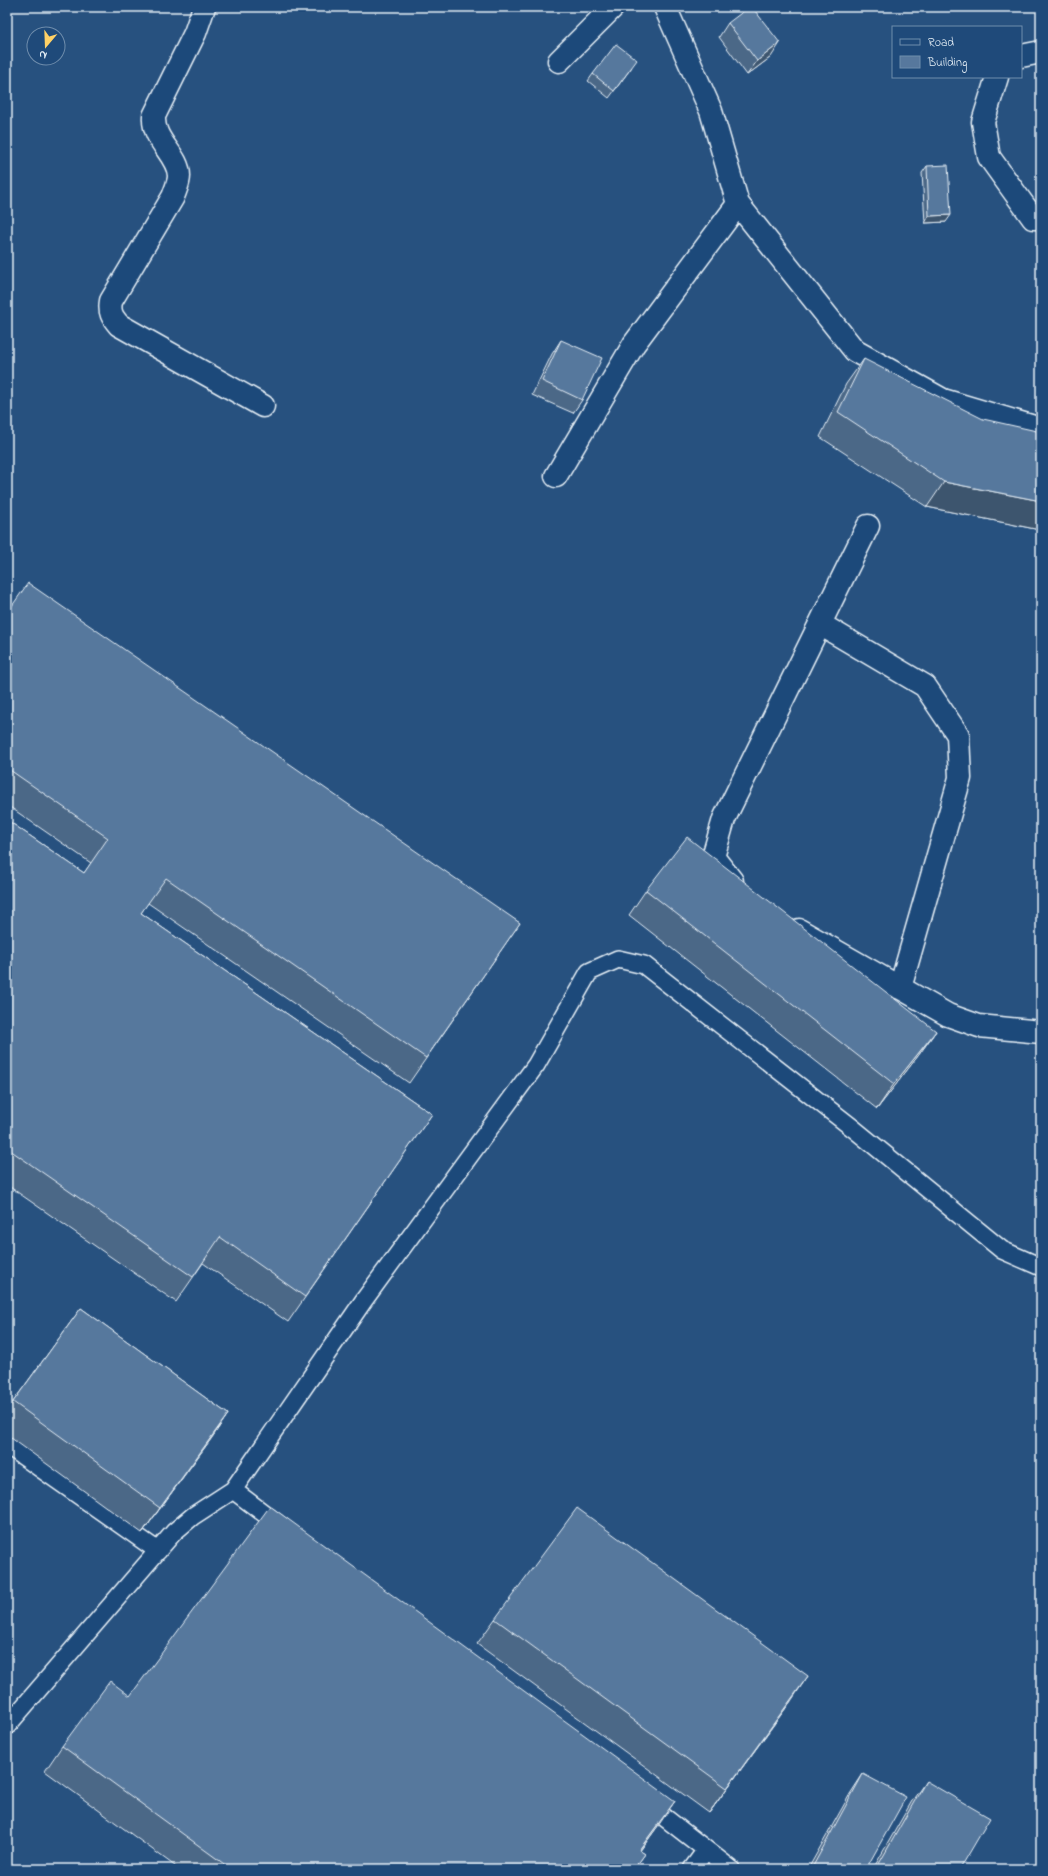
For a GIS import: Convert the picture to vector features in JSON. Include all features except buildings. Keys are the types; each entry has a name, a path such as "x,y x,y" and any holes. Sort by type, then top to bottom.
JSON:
{"street":[{"path":"204,7 195,33 154,116 154,124 157,135 177,168 179,176 177,186 173,197 111,301 110,309 112,316 119,325 263,406"},
{"path":"559,61 613,7"},
{"path":"665,7 711,111 738,204 855,351 943,400 1041,429"},
{"path":"1022,56 1041,52"},
{"path":"997,78 983,122 989,157 1033,218 1041,218"},
{"path":"556,476 634,344 738,204"},
{"path":"743,896 713,857 724,819 868,526"},
{"path":"820,624 925,686 958,736 960,778 900,988"},
{"path":"785,921 948,1015 979,1026 1041,1032"}],"lane":[{"path":"7,1726 174,1532 193,1516 233,1490 364,1300 536,1065 589,972 618,959 644,965 854,1129 1002,1250 1041,1267"},
{"path":"7,1445 158,1551"},
{"path":"233,1490 296,1538"},
{"path":"636,1796 731,1869"},
{"path":"692,1869 706,1850"}]}
